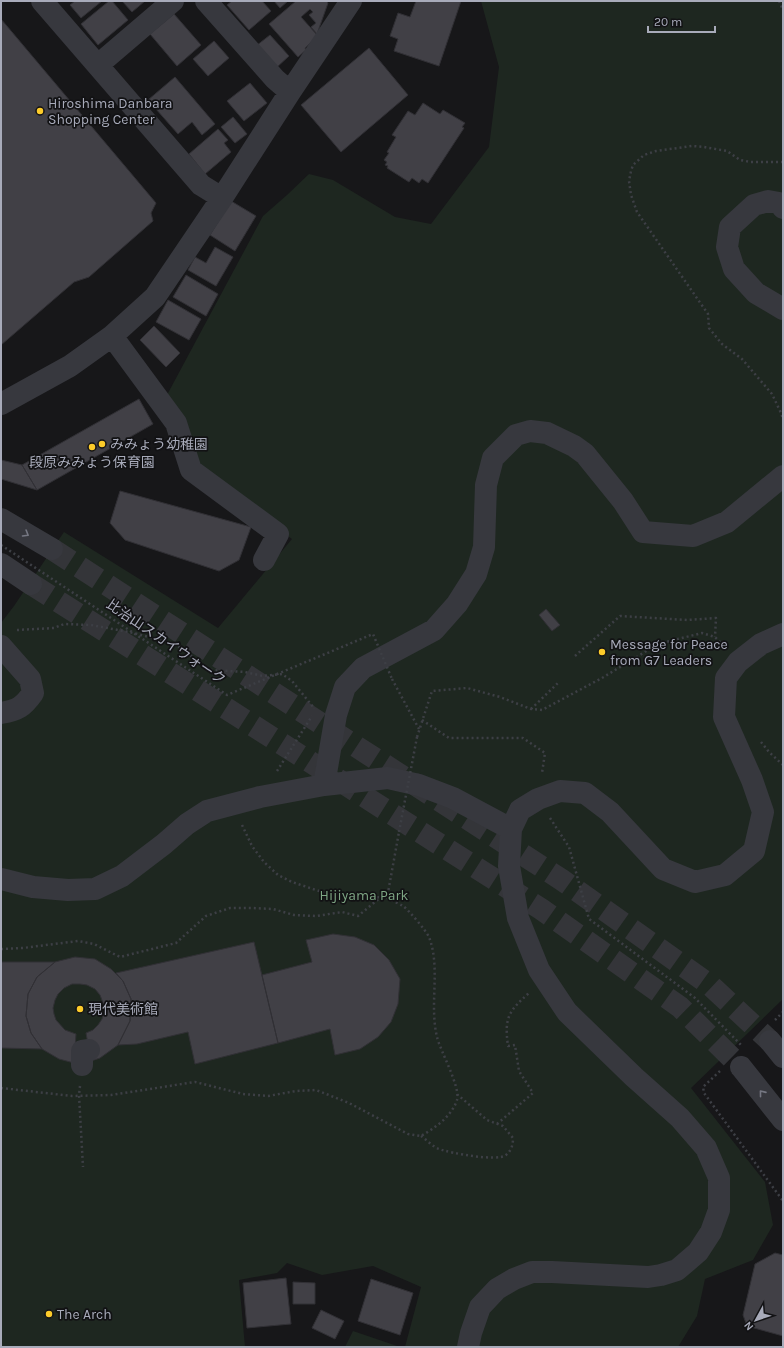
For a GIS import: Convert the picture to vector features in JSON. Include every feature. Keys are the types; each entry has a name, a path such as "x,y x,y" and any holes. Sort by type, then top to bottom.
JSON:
{"street":[{"path":"42,1 201,185 222,198"},
{"path":"98,65 173,1"},
{"path":"206,1 276,79 290,92"},
{"path":"1,404 70,366 112,336 155,297 222,198 345,3"},
{"path":"783,208 779,204 768,201 754,205 730,227 726,247 734,269 756,293 783,309"},
{"path":"112,336 176,423 191,470 278,534 264,560"},
{"path":"324,785 336,715 345,687 362,668 434,630 457,604 476,574 484,547 486,485 493,458 516,435 530,431 547,432 574,446 585,454 623,501 643,532 693,536 727,522 783,476"},
{"path":"1,519 52,549"},
{"path":"1,564 31,584"},
{"path":"468,1347 480,1307 497,1289 514,1279 532,1272 648,1277 661,1275 677,1270 698,1252 711,1232 719,1210 719,1178 706,1148 680,1118 634,1077 567,1012 539,970 518,918 509,866 510,829 520,810 538,799 560,791 585,793 610,812 663,868 695,882 725,876 754,851 763,812 752,780 724,718 726,678 738,662 760,644 783,634"},
{"path":"1,713 15,711 25,704 33,693 30,679 7,638"},
{"path":"1,879 34,887 68,890 95,889 122,876 164,844 187,824 207,811 266,796 324,785 388,778 419,785 453,798 510,829"},
{"path":"743,1058 783,1120"}],"path":[{"path":"778,1 783,10"},
{"path":"783,162 751,162 740,160 727,151 716,148 692,146 656,151 644,155 633,165 629,181 631,195 637,212 708,314 709,328 722,344 742,359 772,394 783,419"},
{"name":"比治山スカイウォーク","path":"1,545 227,695 373,634 392,679 419,729"},
{"path":"575,656 620,616 687,620 716,618 715,637"},
{"path":"7,638 54,628 64,624 107,628 169,642 183,649 202,665 211,670 245,672 263,676 282,674 292,681 314,708 313,716 273,777 266,796"},
{"path":"387,898 417,737 432,691 467,688 542,710 602,678 658,644 702,633 715,637 738,662"},
{"path":"531,708 558,683"},
{"path":"422,720 449,738 523,738 545,753 538,799 569,847 589,919 695,998 743,1058"},
{"path":"758,738 769,752 783,765"},
{"path":"246,833 252,846 264,862 278,875 292,882 325,893 387,898 405,907 428,935 433,953 434,1007 437,1037 453,1076 458,1095 457,1100 447,1118 421,1136"},
{"path":"1,949 23,948 78,941 94,944 120,957 176,942 206,916 230,908 253,908 316,916 342,912 358,916 381,897"},
{"path":"497,1124 533,1093 519,1071 515,1045 508,1046 507,1029 510,1012 533,990"},
{"path":"1,1088 72,1096 111,1094 195,1082 243,1094 268,1096 296,1091 316,1090 349,1103 408,1134 421,1136 438,1149 487,1158 496,1158 506,1155 513,1146 513,1138 503,1126 487,1120 458,1095"},
{"path":"80,1087 79,1095 83,1167"},
{"path":"704,1093 783,1201"}],"green space":[{"name":"Hijiyama Park","path":"481,1 783,1 783,999 691,1088 765,1182 773,1225 753,1260 705,1279 697,1316 678,1347 405,1347 421,1287 373,1266 322,1275 287,1263 277,1273 239,1280 245,1347 1,1347 1,623 64,532 218,628 292,539 195,465 167,395 263,216 309,174 333,180 395,217 431,224 489,147 499,67"},
{"path":"353,1331 400,1347 345,1347"}],"building":[{"path":"75,1 102,1 81,18 70,5"},
{"path":"109,1 112,1 128,20 98,45 81,24"},
{"path":"122,1 145,1 132,12"},
{"path":"232,1 262,1 271,11 249,30 227,5"},
{"path":"274,1 288,1 280,8"},
{"path":"296,1 326,1 328,3 317,34 311,27 316,23 309,15 313,12 310,9 301,17 318,36 298,57 269,24"},
{"path":"416,1 461,1 439,66 394,51 398,39 390,36 398,13 410,17"},
{"path":"174,14 201,45 177,66 150,34"},
{"name":"Hiroshima Danbara Shopping Center","path":"1,19 156,203 151,213 153,221 89,277 74,282 1,345"},
{"path":"270,35 289,56 276,68 256,46"},
{"path":"214,41 229,58 208,76 193,59"},
{"path":"369,48 408,95 341,152 301,105"},
{"path":"175,77 215,124 202,135 192,122 178,134 148,100"},
{"path":"250,83 267,103 244,121 227,101"},
{"path":"423,103 440,114 443,110 465,123 462,127 464,128 428,183 422,179 419,183 412,178 409,182 387,168 388,166 385,165 387,162 384,160 396,137 392,135 408,111 415,115"},
{"path":"233,117 247,134 235,143 221,127"},
{"path":"218,129 228,140 224,143 231,152 205,174 189,154"},
{"path":"231,201 256,216 235,251 210,235"},
{"path":"215,247 233,257 216,286 188,270 195,257 206,263"},
{"path":"186,275 218,294 206,316 173,297"},
{"path":"168,300 201,319 189,340 156,322"},
{"path":"154,326 180,353 166,367 140,340"},
{"path":"139,399 153,424 37,490 22,465"},
{"path":"1,460 22,465 37,490 1,479"},
{"path":"120,491 251,527 239,560 219,571 125,540 110,523"},
{"path":"546,609 560,625 552,631 539,615"},
{"path":"333,934 355,937 374,945 389,960 400,979 398,1004 391,1022 378,1037 360,1049 335,1055 330,1029 278,1043 262,975 312,962 306,940"},
{"path":"254,942 278,1043 195,1064 188,1032 137,1044 118,1045 130,1021 131,999 123,981 116,973"},
{"path":"75,957 95,959 111,969 123,981 131,999 130,1021 118,1045 100,1058 91,1061 86,1033 93,1030 102,1019 104,1011 100,995 95,989 87,985 80,984 72,984 64,988 58,994 53,1008 56,1020 65,1030 76,1034 74,1063 59,1059 42,1049 31,1033 26,1016 28,994 37,977 55,962"},
{"path":"1,962 55,962 37,977 28,994 26,1016 31,1033 42,1049 1,1048"},
{"path":"775,1253 783,1255 783,1336 747,1326 743,1315 755,1264"},
{"path":"286,1278 291,1324 247,1328 243,1283"},
{"path":"371,1279 413,1293 400,1335 358,1321"},
{"path":"293,1282 315,1283 315,1304 293,1304"},
{"path":"321,1310 344,1321 335,1339 312,1328"}],"tunnel":[{"path":"52,549 562,880 710,985 770,1041"},
{"path":"31,584 541,909 680,1007 741,1067"}],"place":[{"name":"Hiroshima Danbara Shopping Center","path":"40,111"},
{"name":"みみょう幼稚園","path":"102,444"},
{"name":"段原みみょう保育園","path":"92,447"},
{"name":"Message for Peace from G7 Leaders","path":"602,652"},
{"name":"現代美術館","path":"80,1009"},
{"name":"The Arch","path":"49,1314"}]}
